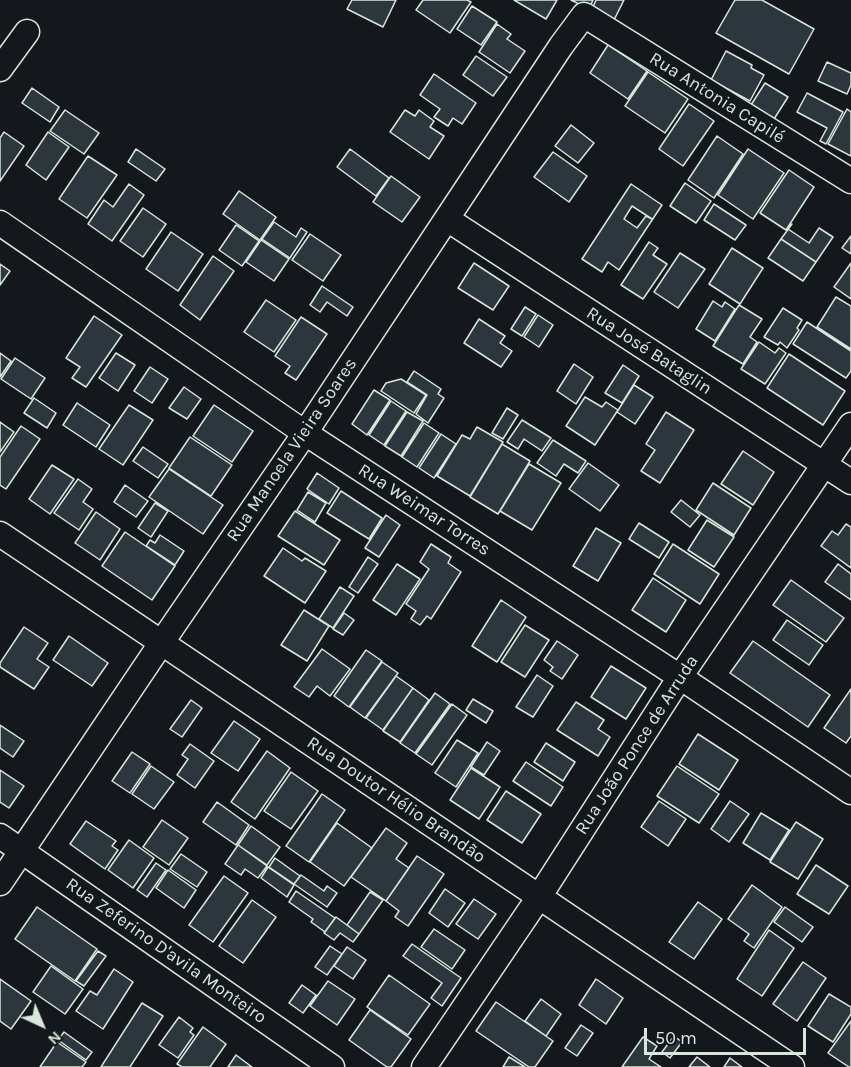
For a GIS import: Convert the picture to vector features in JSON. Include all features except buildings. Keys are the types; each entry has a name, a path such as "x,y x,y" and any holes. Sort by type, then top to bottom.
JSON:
{"street":[{"name":"Rua Antonia Capilé","path":"584,15 851,181"},
{"name":"Rua Manoela Vieira Soares","path":"0,883 305,433 561,46 584,15"},
{"path":"0,69 27,32"},
{"name":"Rua José Bataglin","path":"447,219 851,482"},
{"name":"Rua Weimar Torres","path":"0,223 305,433 680,677 851,792"},
{"name":"Rua João Ponce de Arruda","path":"424,1067 539,897 680,677 851,425"},
{"name":"Rua Doutor Hélio Brandão","path":"0,534 792,1067"},
{"name":"Rua Zeferino D'avila Monteiro","path":"0,836 332,1067"}]}
